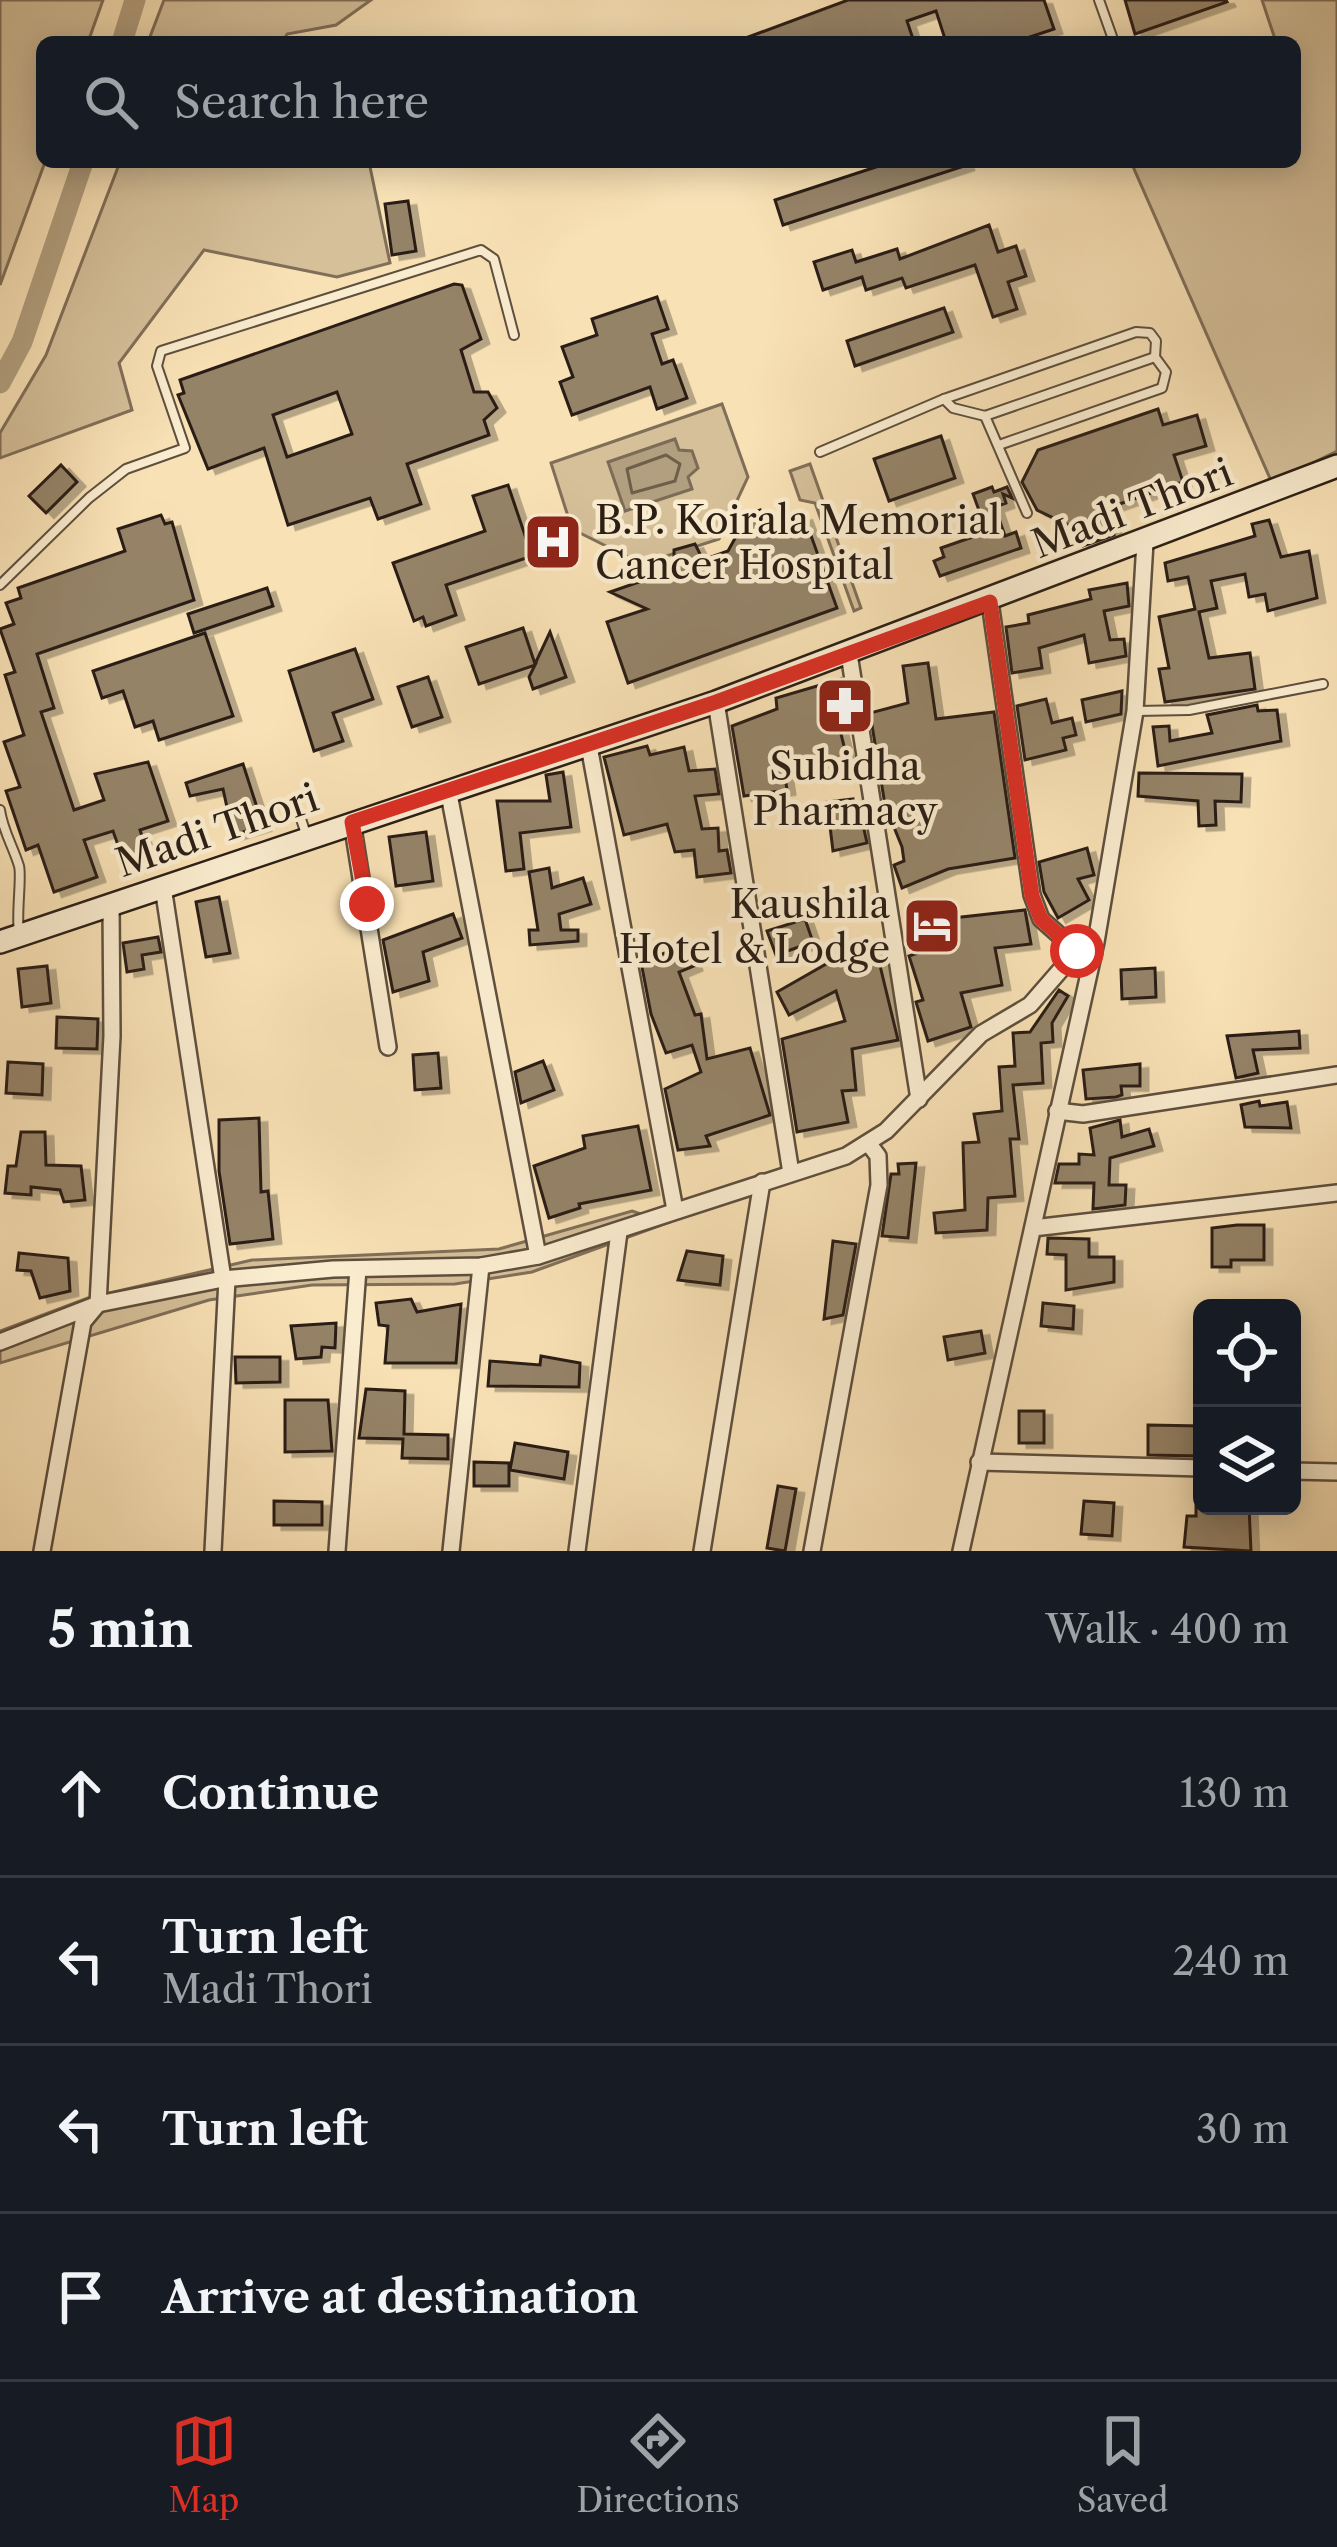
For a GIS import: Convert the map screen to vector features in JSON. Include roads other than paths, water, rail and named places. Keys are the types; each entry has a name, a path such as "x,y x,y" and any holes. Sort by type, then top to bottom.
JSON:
{"main road":[{"name":"Madi Thori","path":"9,939 716,702 990,602 1337,466"}],"street":[{"path":"961,1551 1033,1228 1136,711 1145,542"},
{"path":"990,602 1032,896 1041,919 1084,957"},
{"path":"849,654 919,1099"},
{"path":"716,702 791,1173"},
{"path":"589,746 675,1210"},
{"path":"448,789 538,1256"},
{"path":"352,822 388,1047"},
{"path":"163,887 225,1279 213,1551"},
{"path":"42,1551 83,1322 98,1304 112,1036 111,904"},
{"path":"0,1342 98,1304 225,1279 358,1268 481,1266 538,1256 791,1173 869,1144 981,1034 1030,1005 1084,957"},
{"path":"1057,1112 1083,1114 1337,1076"},
{"path":"812,1551 880,1185 878,1156 869,1144"},
{"path":"702,1551 762,1182"},
{"path":"1033,1228 1337,1193"},
{"path":"577,1551 619,1232"},
{"path":"451,1551 481,1266"},
{"path":"337,1551 358,1268"},
{"path":"979,1462 1193,1468"},
{"path":"1301,1471 1337,1472"}],"lane":[{"path":"1099,0 1112,36"},
{"path":"0,586 89,498 126,469 184,448 157,366 161,351 482,250 494,260 514,335"},
{"path":"820,452 944,399 1136,332 1150,333 1156,341 1155,357 1166,372 1162,388 999,445"},
{"path":"944,399 953,408 985,416 1155,357"},
{"path":"985,416 1027,513"},
{"path":"1136,711 1190,710 1324,684"},
{"path":"295,801 307,838"},
{"path":"0,810 3,834 20,868 9,939"}],"water":[{"path":"675,439 679,450 692,451 698,468 688,477 692,489 625,511 608,462"}],"waterway":[{"path":"124,36 135,0"},
{"path":"0,383 22,342 81,168"}],"place":[{"name":"B.P. Koirala Memorial Cancer Hospital","path":"553,542"},
{"name":"Subidha Pharmacy","path":"845,706"},
{"name":"Kaushila Hotel & Lodge","path":"932,926"}]}
